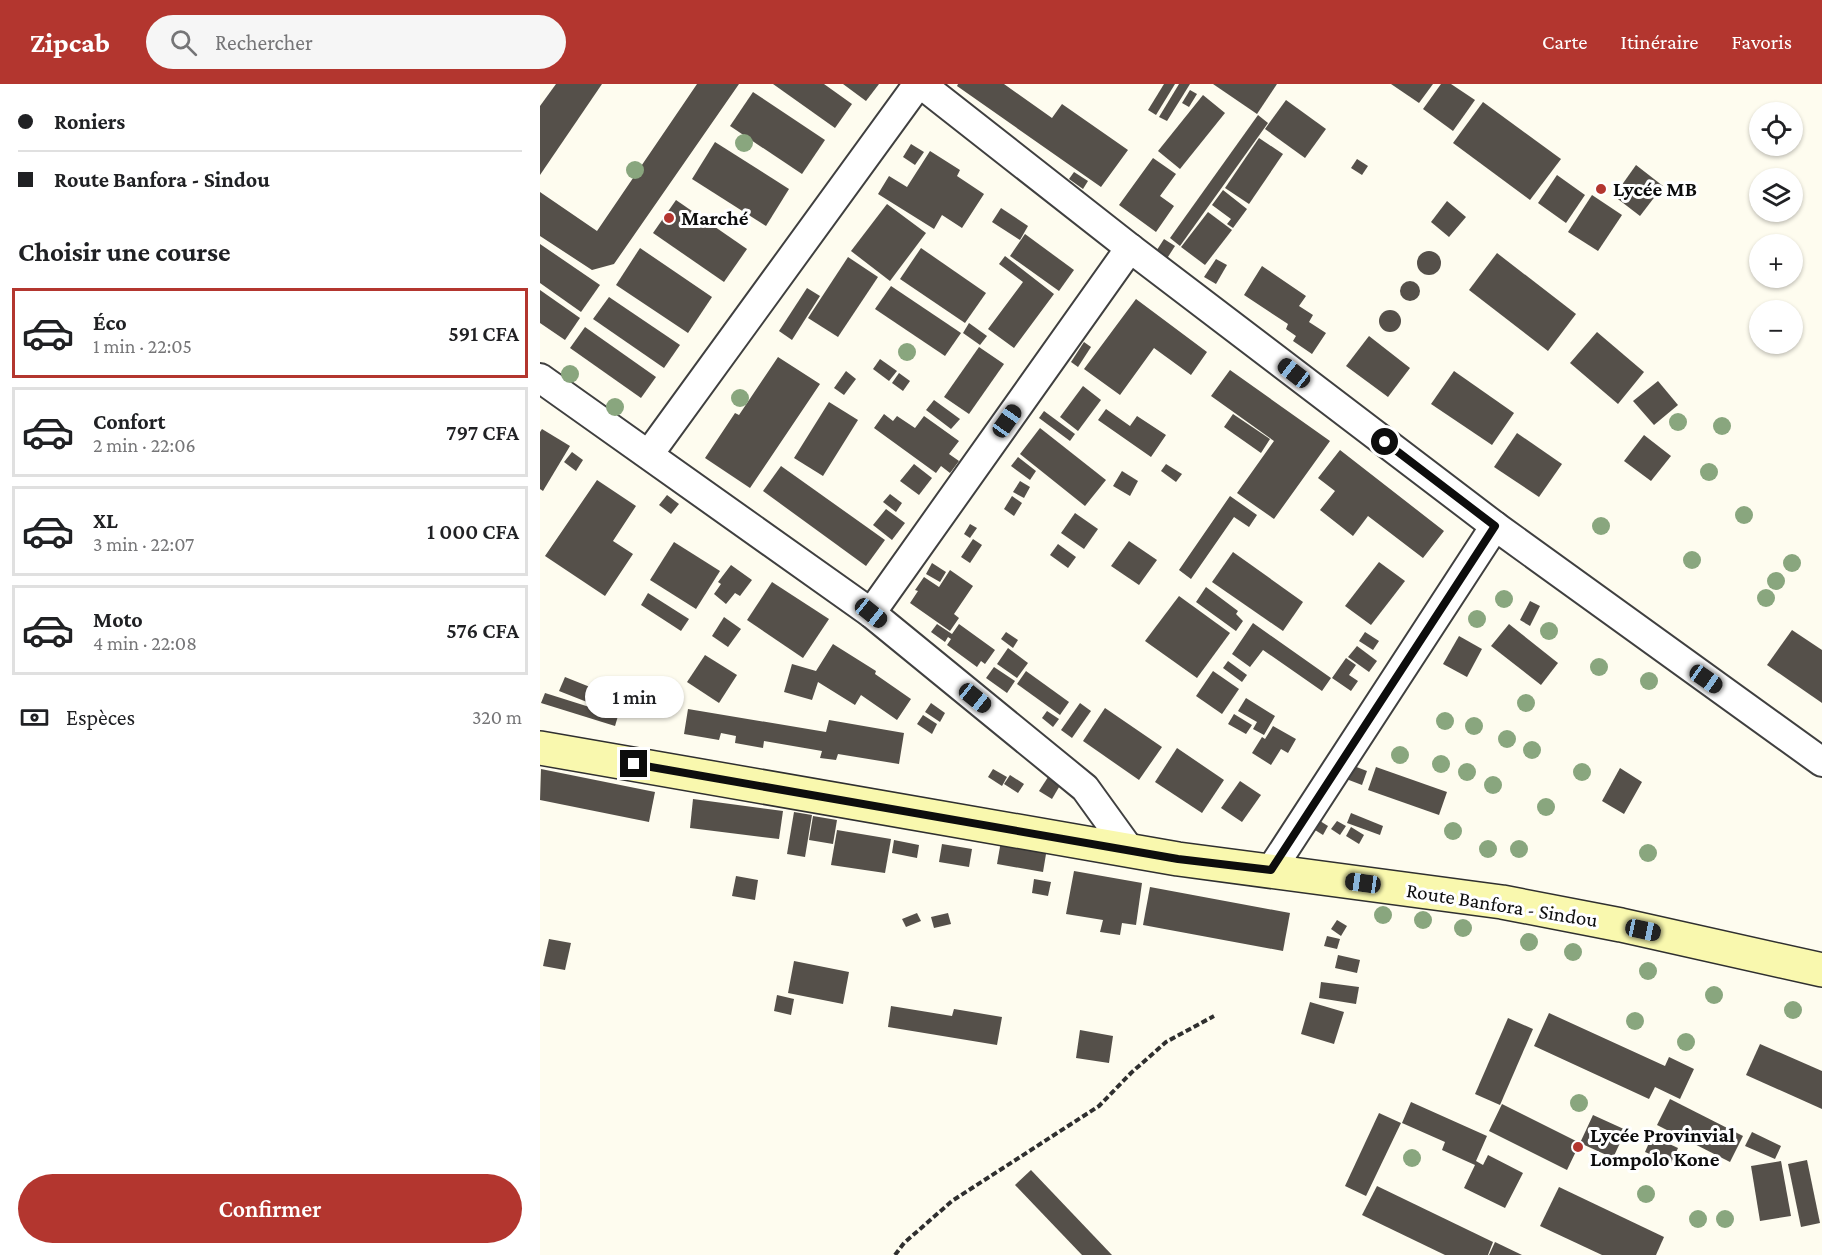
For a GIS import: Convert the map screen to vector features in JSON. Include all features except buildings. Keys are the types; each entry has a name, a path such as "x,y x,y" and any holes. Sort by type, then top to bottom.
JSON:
{"main road":[{"name":"Route Banfora - Sindou","path":"540,748 1200,862 1502,902 1621,925 1822,970"}],"street":[{"path":"649,454 920,84 1130,248 1495,526 1822,762"},
{"path":"871,613 1130,248"},
{"path":"540,378 871,613 1085,788 1129,849"},
{"path":"1271,870 1495,526"}],"path":[{"path":"895,1255 904,1243 952,1201 1099,1106 1166,1042 1214,1016"}],"place":[{"name":"Lycée MB","path":"1601,189"},
{"name":"Marché","path":"669,218"},
{"name":"Lycée Provinvial Lompolo Kone","path":"1578,1147"}],"route":[{"path":"634,764 1178,859 1271,870 1495,526 1385,442"}]}
